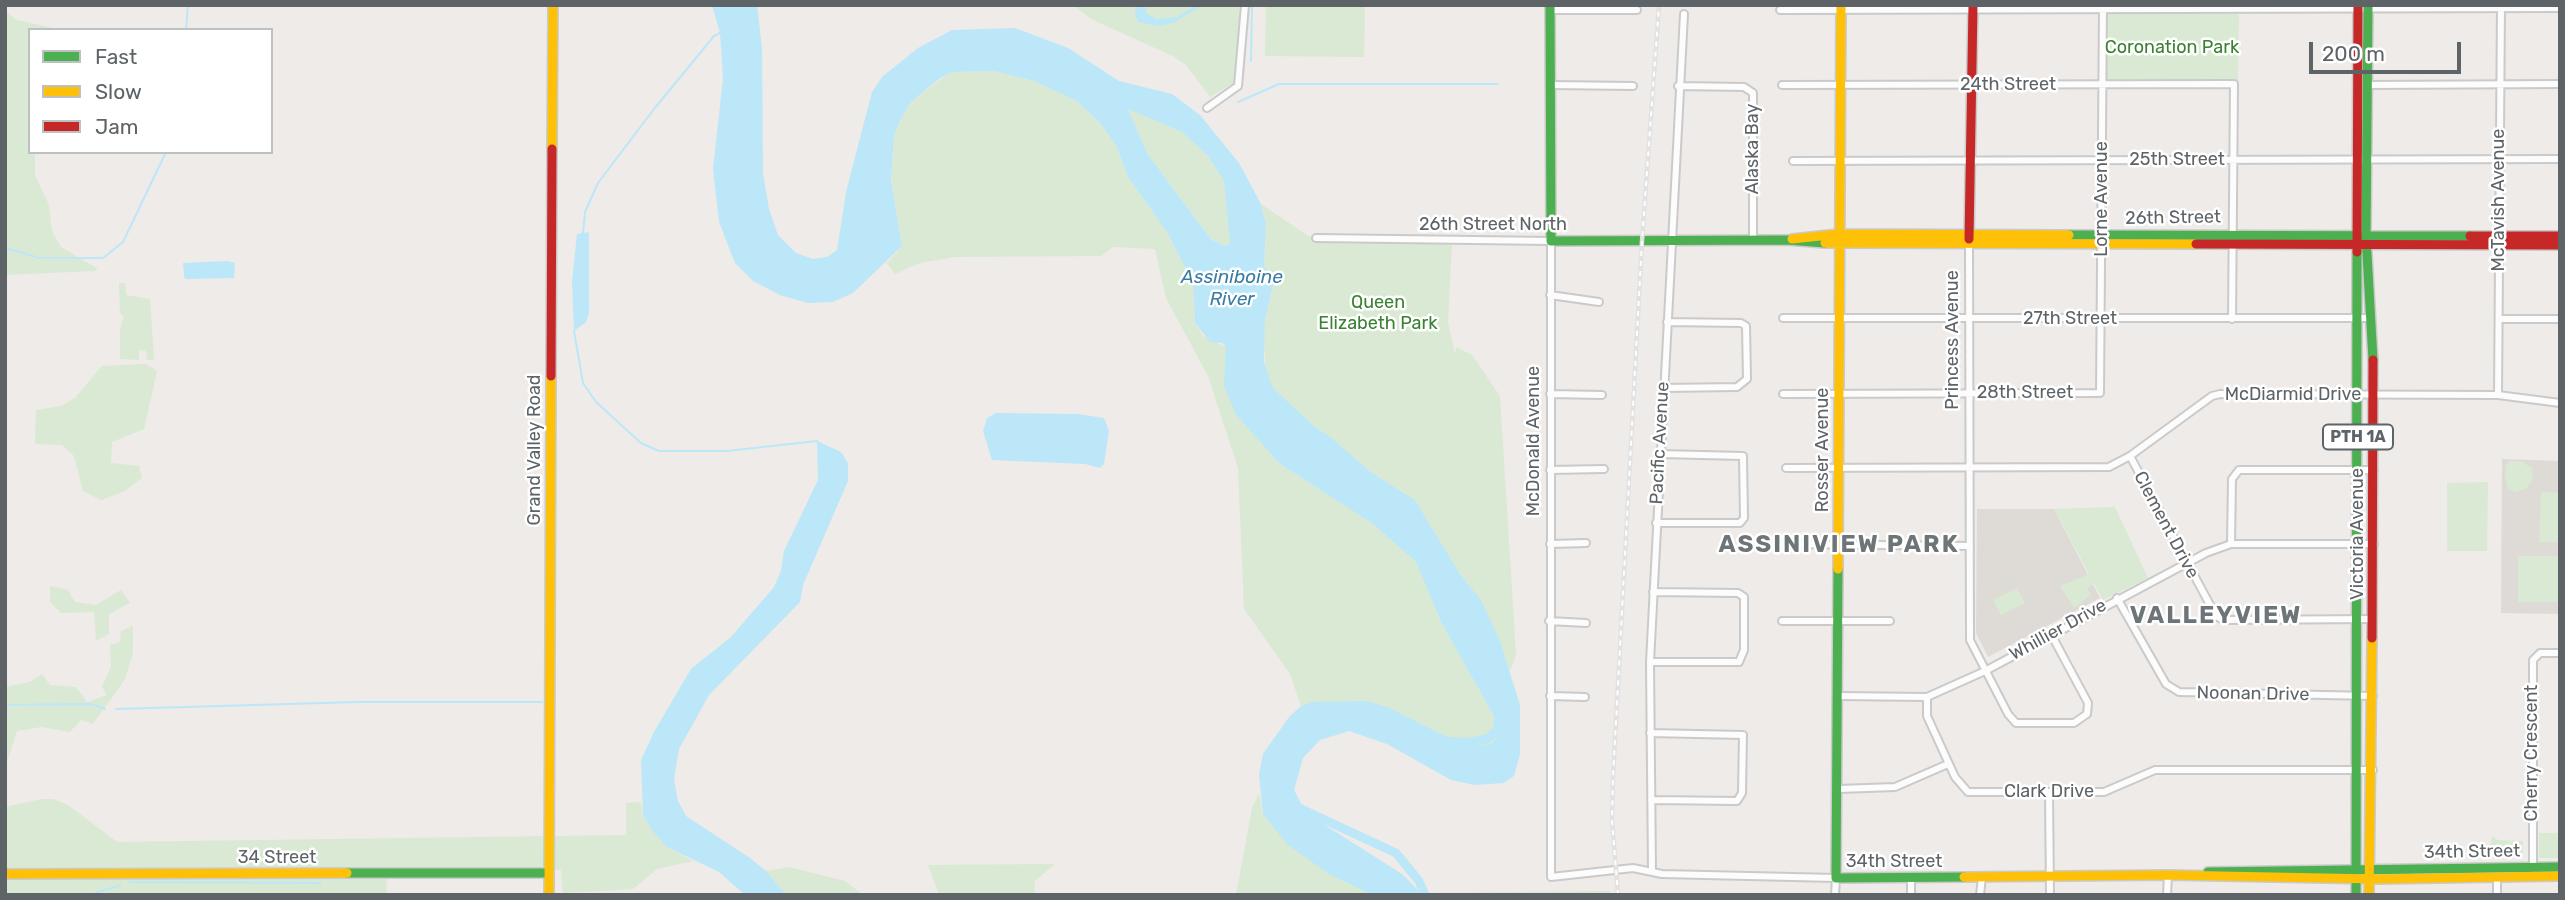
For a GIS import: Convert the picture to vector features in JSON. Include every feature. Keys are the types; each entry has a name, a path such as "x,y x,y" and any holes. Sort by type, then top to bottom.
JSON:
{"street":[{"name":"Grand Valley Road","path":"549,895 553,5"},
{"path":"1207,108 1238,86 1245,5"},
{"name":"Victoria Avenue","path":"2363,7 2362,240 2358,318 2357,793 2363,874 2369,895"},
{"name":"McTavish Avenue","path":"2498,395 2501,7"},
{"path":"1550,8 1637,10"},
{"name":"McDonald Avenue","path":"1550,8 1551,877"},
{"name":"Rosser Avenue","path":"1835,895 1838,789 1841,8"},
{"name":"Princess Avenue","path":"1973,8 1969,233 1970,640 2008,714 2016,723 2081,720 2087,714 2088,703 2051,634"},
{"name":"Lorne Avenue","path":"2100,393 2103,8"},
{"path":"1780,10 2560,8"},
{"name":"Pacific Avenue","path":"1652,872 1650,662 1678,86 1684,14"},
{"path":"2362,85 2560,84"},
{"path":"1550,85 1633,86"},
{"name":"24th Street","path":"1782,85 2234,85 2233,160"},
{"name":"Alaska Bay","path":"1678,86 1744,87 1753,93 1753,240"},
{"name":"25th Street","path":"1793,160 2560,159"},
{"path":"2232,319 2233,160"},
{"name":"26th Street","path":"1787,240 1808,235 1969,233 2233,244 2362,240"},
{"name":"26th Street","path":"1670,241 1787,240 1839,244 1969,244 2233,233 2403,241 2560,236"},
{"name":"26th Street North","path":"1316,238 1670,241"},
{"name":"Victoria Avenue","path":"2356,895 2363,874 2373,770 2375,394 2371,318 2362,240"},
{"name":"26th Street","path":"2499,240 2560,245"},
{"path":"1550,295 1599,302"},
{"name":"27th Street","path":"1783,318 2371,318"},
{"path":"2499,318 2560,319"},
{"path":"1663,388 1737,387 1747,379 1746,326 1741,323 1667,322"},
{"name":"28th Street","path":"1783,394 2100,393"},
{"path":"1550,394 1602,395"},
{"name":"McDiarmid Drive","path":"1786,468 2109,467 2130,456 2212,396 2498,395 2560,403"},
{"path":"1656,523 1740,523 1744,518 1743,456 1660,454"},
{"name":"Clement Drive","path":"2130,456 2185,563 2216,616 2222,620 2357,620"},
{"path":"1550,470 1604,469"},
{"path":"2231,544 2232,480 2239,470 2374,470"},
{"path":"1550,544 1586,543"},
{"path":"1783,544 1970,546"},
{"name":"Whillier Drive","path":"1838,696 1927,697 1985,671 2185,563 2231,544 2374,544"},
{"path":"1650,662 1739,662 1744,650 1744,597 1738,593 1653,592"},
{"name":"Noonan Drive","path":"2118,598 2166,684 2179,692 2373,695"},
{"path":"2357,620 2373,619"},
{"path":"1549,621 1586,623"},
{"path":"1782,621 1890,621"},
{"name":"Cherry Crescent","path":"2533,871 2533,660 2540,653 2560,653"},
{"path":"1550,696 1585,697"},
{"name":"Clark Drive","path":"1927,697 1927,716 1948,764 1968,792 2104,792 2155,770 2373,770"},
{"path":"1650,733 1743,734 1742,793 1737,801 1651,800"},
{"path":"1838,789 1895,787 1948,764"},
{"path":"2049,793 2050,895"},
{"name":"34th Street","path":"1551,877 1639,868 1652,872 1836,878 2449,874 2533,871 2560,867"},
{"name":"34th Street","path":"2533,871 2560,876"},
{"name":"34 Street","path":"5,874 548,873"},
{"path":"2497,873 2497,895"},
{"path":"2363,874 2363,895"},
{"path":"2167,895 2171,875"},
{"path":"1911,877 1911,895"},
{"path":"1980,895 1983,877"}],"shaded area":[{"path":"2502,459 2560,461 2560,614 2501,613"},
{"path":"1977,509 2054,509 2100,598 1988,657 1976,633"}],"green space":[{"path":"1073,5 1239,5 1238,71 1234,83 1210,97 1186,65 1173,56 1093,20"},
{"path":"1266,5 1365,5 1364,57 1265,56"},
{"path":"5,11 17,20 52,28 28,28 28,154 35,154 35,175 49,205 52,231 61,247 98,269 5,275"},
{"name":"Coronation Park","path":"2106,14 2239,14 2238,81 2110,81 2106,78"},
{"path":"994,71 1034,81 1077,101 1100,123 1117,147 1128,177 1167,232 1193,283 1195,323 1203,336 1226,347 1236,415 1280,464 1373,524 1416,562 1441,622 1495,718 1498,735 1492,743 1482,746 1463,745 1388,707 1312,702 1301,706 1290,674 1244,609 1238,468 1208,376 1166,298 1155,249 1113,247 1101,256 955,257 920,263 895,274 887,263 902,246 891,181 894,136 901,118 911,102 950,72"},
{"path":"1127,108 1182,132 1208,156 1224,181 1231,243 1226,246 1212,240 1198,222 1147,153"},
{"name":"Queen Elizabeth Park","path":"1261,204 1317,242 1452,243 1448,322 1455,354 1456,347 1472,355 1500,396 1516,655 1510,671 1481,600 1460,574 1415,500 1371,472 1315,427 1272,387 1266,376 1265,320 1275,277 1264,268 1266,224"},
{"path":"119,283 125,283 126,295 150,299 154,360 147,360 146,351 139,350 139,360 120,359 120,329 124,317 120,313"},
{"path":"146,364 157,371 144,429 112,442 111,463 139,466 142,478 125,491 101,500 83,491 74,456 62,445 35,444 36,410 61,406 75,398 102,366"},
{"path":"2510,461 2521,461 2532,468 2533,479 2526,489 2516,492 2508,489 2505,476 2506,464"},
{"path":"2488,482 2487,551 2447,551 2447,483"},
{"path":"2541,492 2560,493 2560,542 2539,542"},
{"path":"2115,507 2148,578 2103,600 2094,584 2087,589 2091,595 2074,608 2060,586 2089,574 2054,509"},
{"path":"2518,556 2560,556 2560,602 2518,602"},
{"path":"50,586 68,590 75,602 96,605 121,590 130,603 109,614 109,634 96,641 94,612 61,613 50,602"},
{"path":"2017,588 2025,603 2001,615 1993,600"},
{"path":"133,626 133,653 125,679 93,724 81,720 70,732 41,727 17,731 5,768 5,687 30,682 42,674 50,685 76,687 87,702 107,695 102,687 111,667 110,645 120,642 121,631"},
{"path":"1259,793 1263,814 1373,895 1236,895 1252,808"},
{"path":"53,799 68,805 117,842 626,835 626,803 641,802 643,815 654,833 667,847 693,861 657,869 633,889 563,893 561,870 538,869 386,872 387,895 5,895 5,807"},
{"path":"2539,833 2560,833 2560,858 2539,858"},
{"path":"2492,836 2498,840 2523,841 2523,852 2512,858 2499,858 2490,846"},
{"path":"1055,864 1035,881 1034,895 939,895 928,865"},
{"path":"789,867 845,881 863,895 786,895 766,871"},
{"path":"1610,891 1610,895 1422,893"}],"water":[{"name":"Assiniboine River","path":"712,5 757,5 762,48 763,173 769,209 778,235 796,253 813,259 827,257 837,250 846,192 872,92 882,77 918,48 952,30 1015,28 1068,48 1119,81 1172,94 1200,115 1239,163 1261,204 1266,224 1264,267 1275,277 1265,320 1264,361 1272,387 1315,427 1371,472 1415,500 1460,574 1481,600 1500,641 1520,705 1520,754 1514,776 1504,783 1475,785 1451,780 1387,744 1349,731 1320,740 1303,758 1294,790 1306,813 1402,874 1423,895 1373,895 1329,874 1288,845 1263,814 1259,775 1263,754 1289,717 1301,706 1312,702 1365,701 1388,707 1463,745 1482,746 1492,743 1498,735 1495,718 1441,622 1416,562 1373,524 1280,464 1236,415 1224,385 1226,347 1222,343 1210,342 1195,323 1193,283 1167,232 1128,177 1117,147 1100,123 1077,101 1034,81 994,71 951,72 939,79 911,102 894,136 891,181 902,246 853,293 833,302 808,303 780,295 753,281 735,263 719,222 713,169 723,78 720,33","holes":["1128,109 1182,132 1208,156 1224,181 1230,243 1226,246 1212,240 1147,153"]},
{"path":"1136,5 1146,5 1146,13 1156,19 1177,17 1196,5 1203,5 1173,23 1157,26 1139,22 1135,16"},
{"path":"589,232 589,313 586,322 574,331 572,282 577,234"},
{"path":"183,263 235,263 234,278 185,279"},
{"path":"996,413 1078,414 1104,418 1109,431 1104,464 1100,468 1085,464 992,460 983,431 987,418"},
{"path":"817,441 841,452 848,463 848,481 803,585 800,602 709,695 679,749 674,779 678,801 686,816 750,858 766,871 786,895 745,895 719,872 667,847 654,833 643,815 641,760 691,669 731,637 774,587 781,571 784,551 818,480"}],"waterway":[{"path":"186,28 188,5"},
{"path":"1251,61 1252,5"},
{"path":"583,233 585,212 598,183 654,109 714,36 720,33"},
{"path":"1238,102 1279,84 1498,84"},
{"path":"5,248 40,258 103,258 123,242 165,154"},
{"path":"574,331 583,383 596,402 641,443 659,451 727,451 817,441"},
{"path":"116,709 358,702 542,702"},
{"path":"5,705 91,704 105,709"},
{"name":"Assiniboine River","path":"1447,741 1466,743 1487,739 1497,730 1498,721"},
{"name":"Assiniboine River","path":"1295,806 1396,853 1419,881 1425,895"},
{"path":"130,882 321,883"},
{"path":"89,895 121,885"}],"railway":[{"path":"1618,895 1612,820 1613,777 1642,241 1659,5"}],"traffic: fast":[{"path":"1550,5 1551,241 1787,240 1825,243"},
{"path":"2368,5 2366,236 2373,360"},
{"path":"2069,235 2470,236"},
{"path":"2356,895 2357,252"},
{"path":"1838,569 1836,878 1964,877"},
{"path":"2208,872 2560,867"},
{"path":"347,873 548,873"}],"traffic: slow":[{"path":"552,149 553,5"},
{"path":"1838,569 1841,5"},
{"path":"1792,239 1839,234 2069,235"},
{"path":"1825,243 2196,244"},
{"path":"549,895 551,376"},
{"path":"2369,895 2372,638"},
{"path":"5,874 347,873"},
{"path":"1964,877 2168,875 2377,879 2560,876"}],"traffic: jam":[{"path":"1969,239 1973,5"},
{"path":"2357,252 2358,5"},
{"path":"551,376 552,149"},
{"path":"2470,236 2560,236"},
{"path":"2196,244 2560,245"},
{"path":"2372,638 2373,360"}],"district":[{"name":"ASSINIVIEW PARK","path":"1839,545"},
{"name":"VALLEYVIEW","path":"2216,616"}]}
